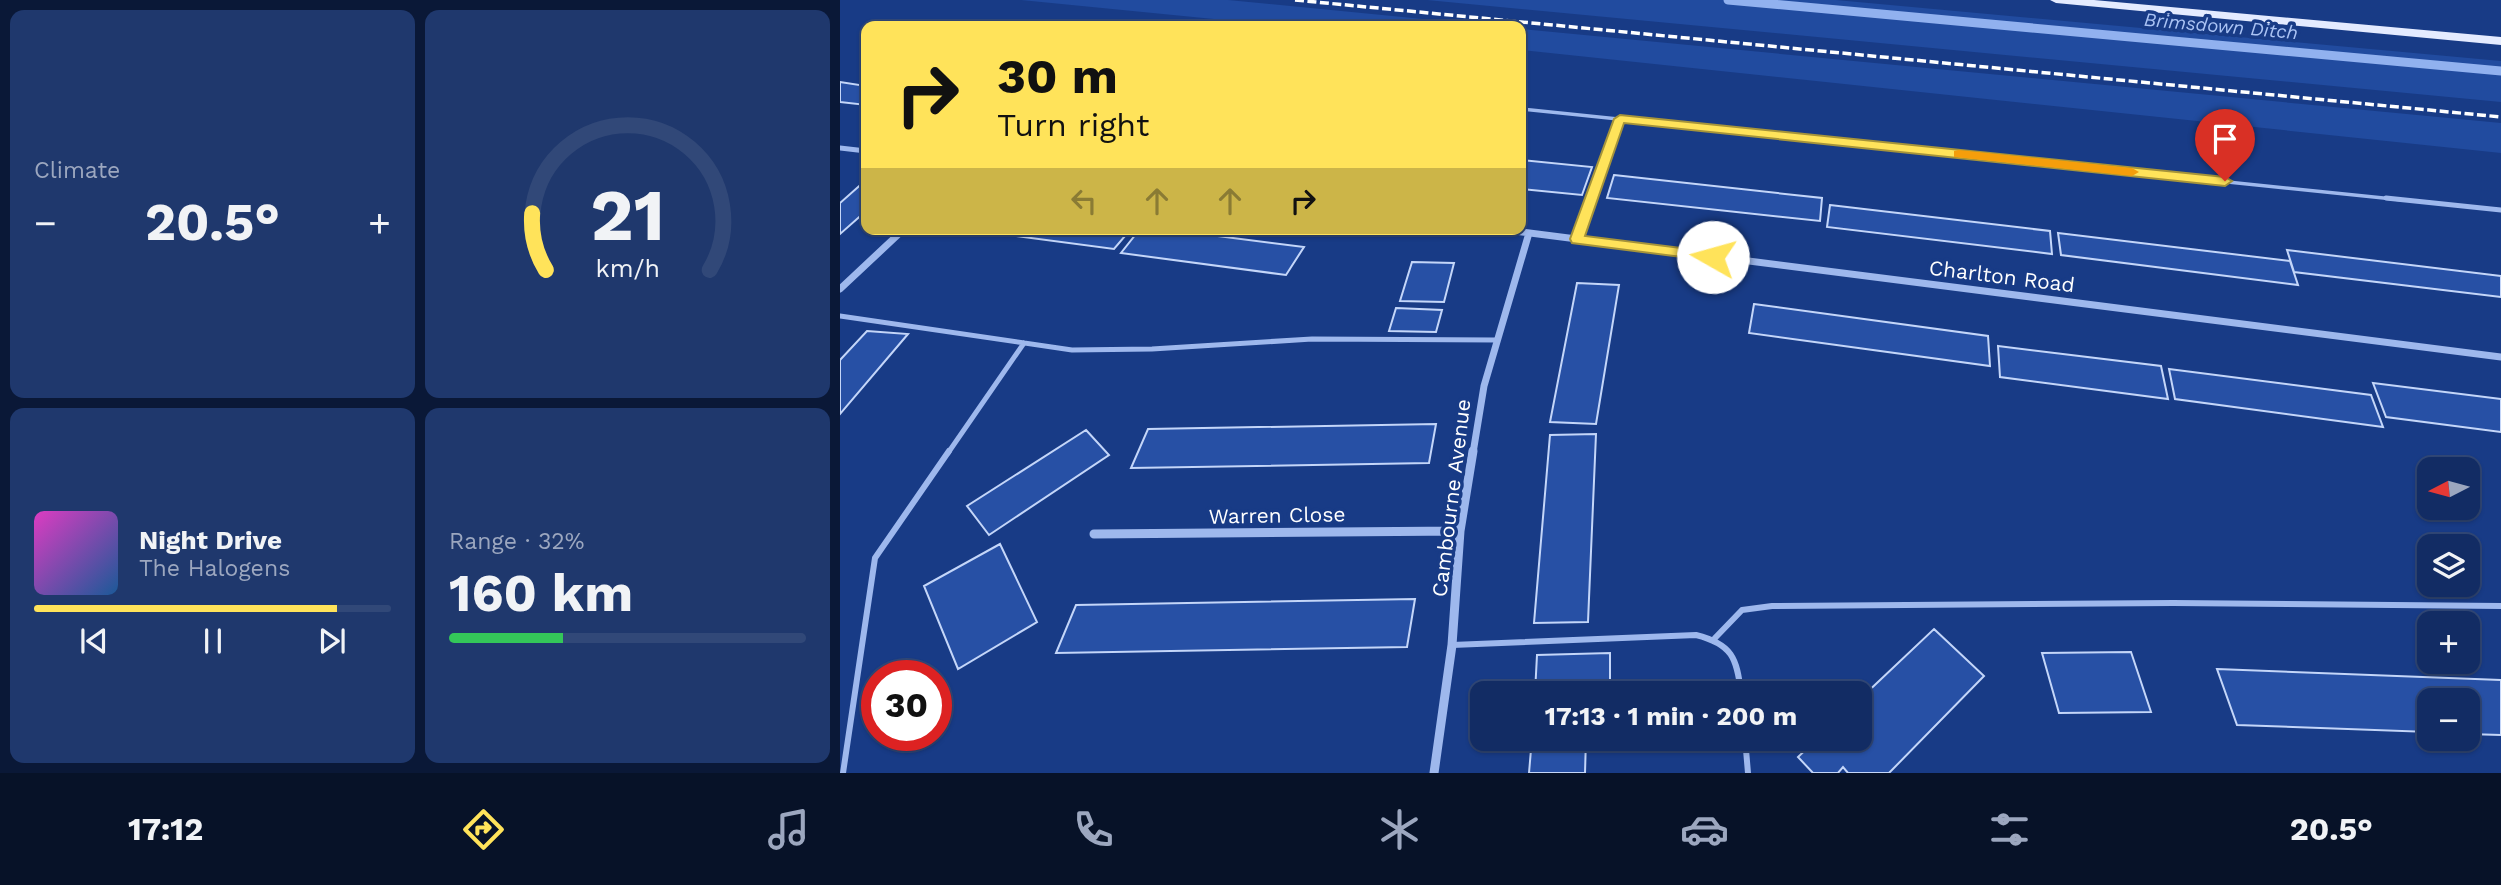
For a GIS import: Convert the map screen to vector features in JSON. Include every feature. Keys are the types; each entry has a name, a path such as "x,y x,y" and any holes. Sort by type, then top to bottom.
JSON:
{"main road":[{"path":"2056,0 2501,41"}],"street":[{"path":"840,148 861,150"},
{"name":"Charlton Road","path":"1526,233 2501,357"},
{"name":"Cambourne Avenue","path":"1434,773 1452,645 1460,531 1484,386 1529,233"},
{"path":"840,289 898,235"},
{"name":"Warren Close","path":"1094,534 1460,531"}],"lane":[{"path":"1526,110 2501,210"},
{"path":"1577,239 1620,119"},
{"path":"840,316 1072,350 1108,351 1286,340 1496,340"},
{"path":"843,773 875,558 1024,342"},
{"path":"1715,638 1742,610 1772,606 2174,603 2501,606"},
{"path":"1452,645 1696,635 1715,638 1728,648 1739,665 1740,681"},
{"path":"1746,751 1748,773"}],"shaded area":[{"path":"1021,0 1228,0 1443,21 1234,21"},
{"path":"1427,0 1836,0 2501,61 2501,102"},
{"path":"1526,29 2501,123 2501,153 1526,51"}],"building":[{"path":"840,82 861,85 861,104 840,102"},
{"path":"1526,160 1592,167 1582,195 1526,189"},
{"path":"1614,175 1822,198 1820,221 1607,198"},
{"path":"861,184 861,215 840,234 840,203"},
{"path":"1830,205 2050,231 2052,254 1827,227"},
{"path":"2058,233 2290,261 2298,285 2061,255"},
{"path":"1008,235 1126,235 1114,249"},
{"path":"1135,235 1210,235 1304,247 1286,275 1121,253"},
{"path":"2287,250 2501,276 2501,297 2294,272"},
{"path":"1412,262 1454,263 1444,302 1400,301"},
{"path":"1577,283 1619,285 1596,424 1550,422"},
{"path":"1754,304 1988,336 1990,366 1749,333"},
{"path":"1396,308 1442,310 1436,332 1389,331"},
{"path":"867,331 908,334 840,414 840,360"},
{"path":"1998,346 2161,366 2168,399 2000,377"},
{"path":"2169,369 2371,395 2383,427 2175,399"},
{"path":"2373,383 2501,399 2501,432 2386,417"},
{"path":"1436,424 1429,463 1131,468 1148,429"},
{"path":"1086,430 1109,455 989,535 967,506"},
{"path":"1596,434 1588,622 1534,623 1550,435"},
{"path":"1000,544 1037,622 958,669 924,586"},
{"path":"1415,599 1407,647 1056,653 1076,605"},
{"path":"1934,629 1984,676 1889,773 1848,773 1843,767 1838,773 1813,773 1798,757 1804,751 1872,751 1872,688"},
{"path":"2131,652 2151,712 2059,713 2042,653"},
{"path":"1610,653 1610,681 1536,681 1537,655"},
{"path":"2217,669 2501,680 2501,735 2480,734 2480,688 2417,688 2417,732 2237,725"},
{"path":"1531,751 1586,751 1585,773 1529,773"}],"waterway":[{"name":"Brimsdown Ditch","path":"1728,0 2501,71"}],"railway":[{"path":"1295,0 1511,21"},
{"path":"1526,22 2501,117"}],"slow traffic":[{"path":"1959,154 2132,172"}],"route":[{"path":"1713,257 1577,239 1620,119 2225,181"}]}
